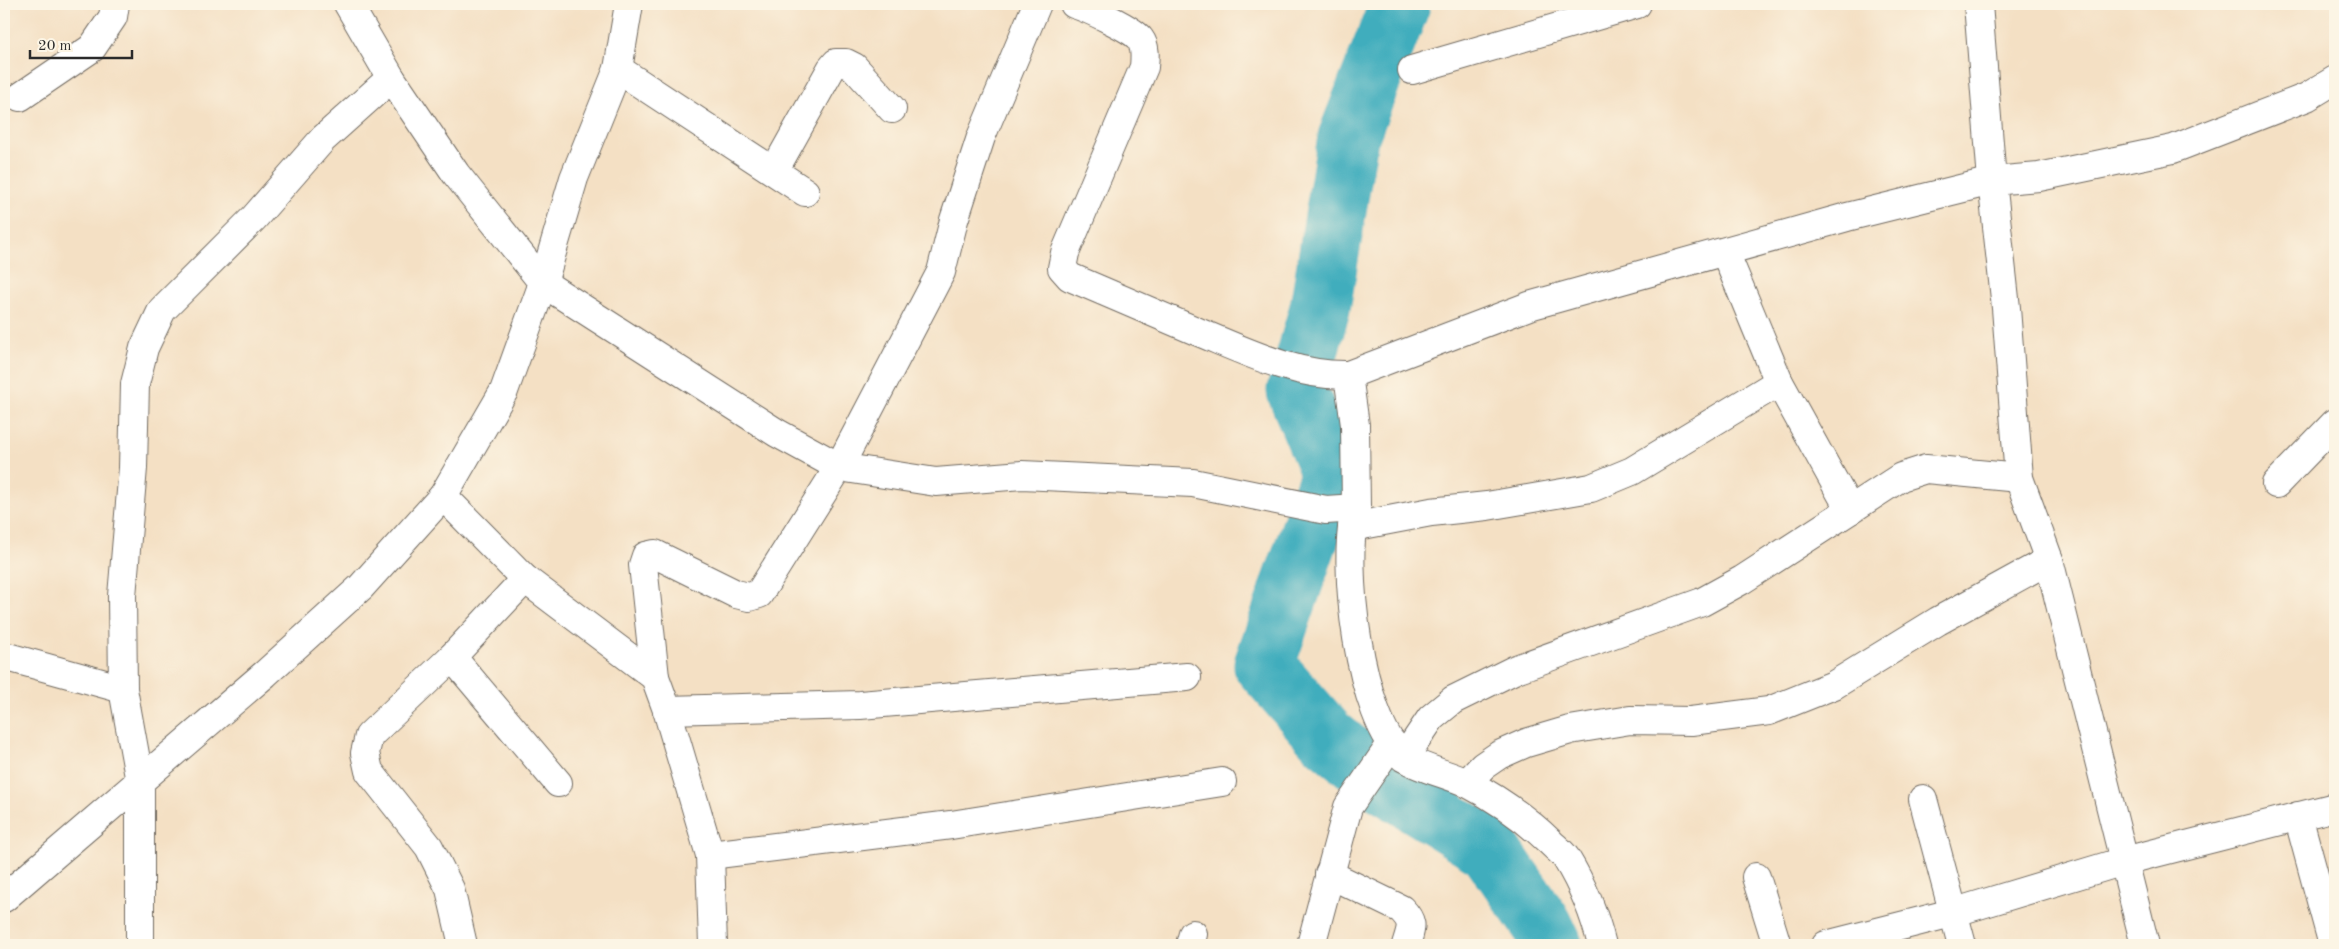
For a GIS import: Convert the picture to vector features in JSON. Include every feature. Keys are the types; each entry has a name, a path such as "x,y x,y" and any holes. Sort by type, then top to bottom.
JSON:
{"street":[{"path":"20,97 92,48 112,17 115,4"},
{"path":"348,4 391,78 456,174 543,283 778,434 839,466 936,482 1022,475 1193,483 1354,517 1430,512 1487,506 1591,488 1632,471 1779,382"},
{"path":"4,898 140,782 361,587 443,496 504,391 543,283 574,178 618,69 629,4"},
{"path":"713,945 710,855 667,710 655,677 643,564 646,556 655,554 736,594 749,597 759,594 839,466 941,272 954,220 981,137 1037,4"},
{"path":"1074,4 1095,11 1140,39 1145,52 1144,66 1065,253 1062,268 1070,277 1264,359 1312,374 1348,375 1528,306 1847,217 1992,181 2039,176 2172,149 2307,97 2335,80"},
{"path":"1412,70 1637,4"},
{"path":"1978,4 1992,181 2006,308 2019,478 2049,560 2145,945"},
{"path":"774,171 836,63 846,63 854,66 892,109"},
{"path":"618,69 805,192"},
{"path":"140,945 140,782 123,689 122,596 133,468 135,384 144,348 162,310 254,218 323,139 391,78"},
{"path":"1725,252 1779,382 1850,510"},
{"path":"1348,375 1355,425 1354,517 1350,582 1358,643 1377,711 1392,753 1467,783 1524,818 1565,857 1585,897 1598,928 1602,945"},
{"path":"2276,484 2335,423"},
{"path":"1311,945 1348,807 1392,753 1453,700 1516,669 1702,602 1742,580 1901,477 1926,469 2019,478"},
{"path":"443,496 525,579 655,677"},
{"path":"1467,783 1483,766 1499,755 1526,743 1570,730 1630,720 1691,721 1769,711 1834,685 1938,622 2049,560"},
{"path":"463,945 450,889 429,847 369,771 365,752 369,736 452,657 525,579"},
{"path":"4,656 123,689"},
{"path":"452,657 558,783"},
{"path":"667,710 860,705 1187,677"},
{"path":"710,855 951,825 1222,782"},
{"path":"1923,799 1962,945"},
{"path":"1826,945 1952,913 2124,861 2335,807"},
{"path":"2298,816 2333,945"},
{"path":"1329,874 1400,909 1410,918 1411,928 1406,945"},
{"path":"1756,877 1777,945"}],"waterway":[{"path":"1400,4 1348,138 1320,308 1297,391 1331,473 1264,665 1327,737 1381,781 1489,848 1543,926 1552,945"}]}
